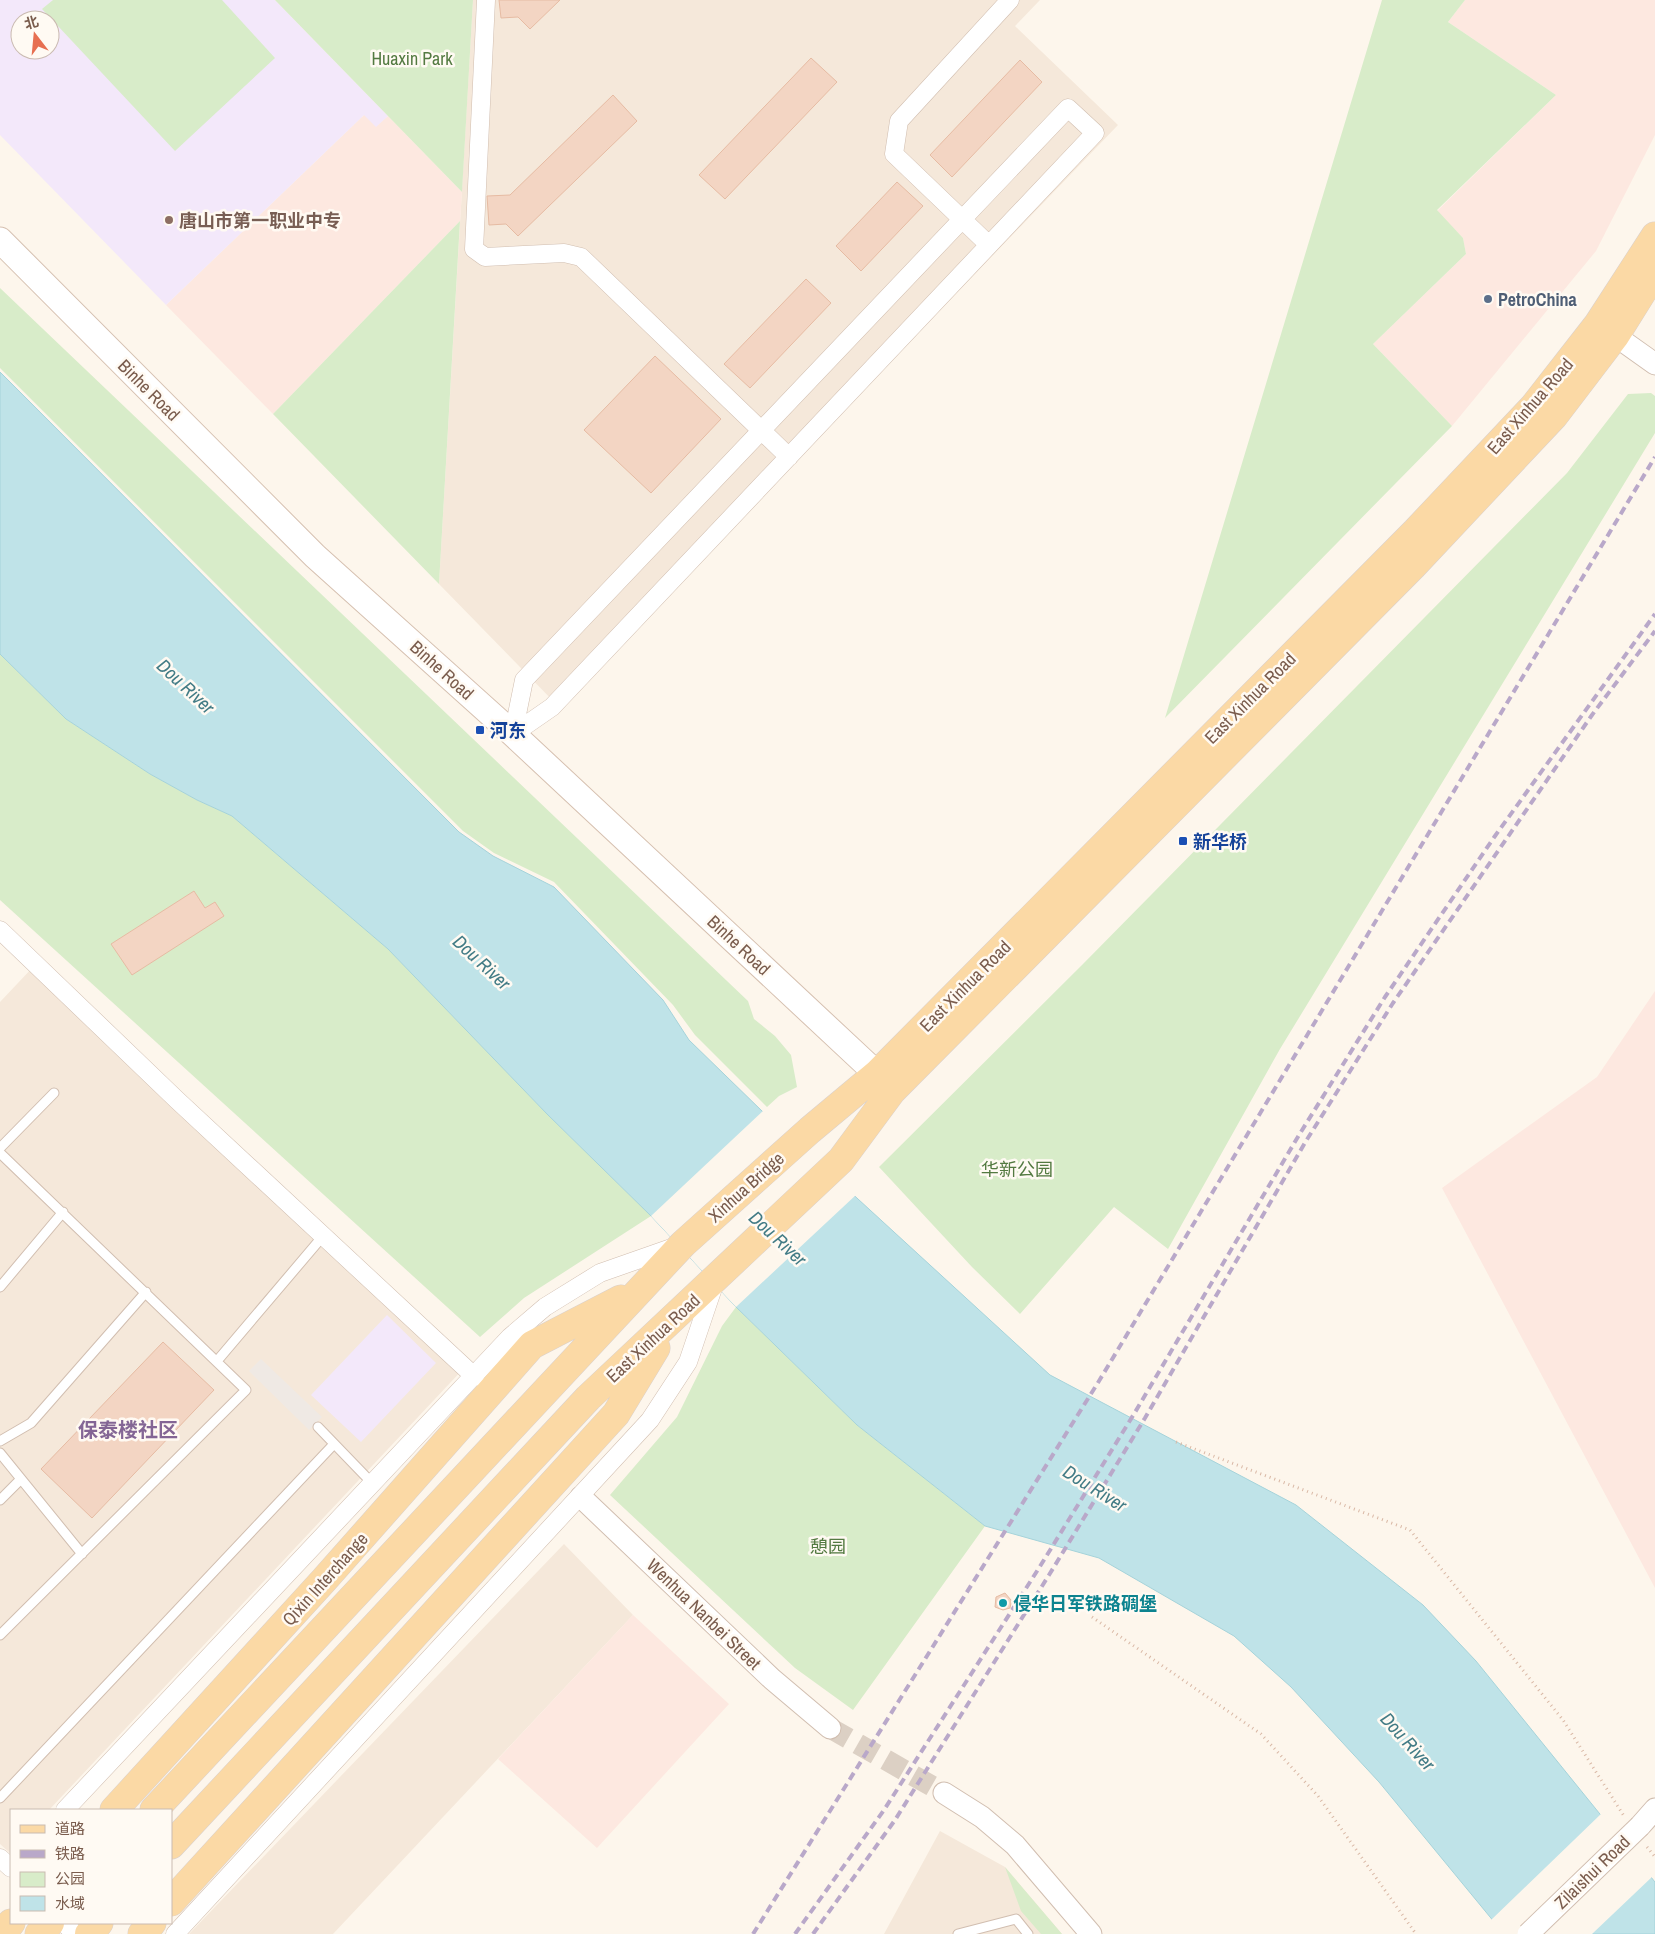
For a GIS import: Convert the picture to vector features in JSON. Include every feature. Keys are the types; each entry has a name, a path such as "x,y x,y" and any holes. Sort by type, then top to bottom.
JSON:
{"main road":[{"name":"East Xinhua Road","path":"1607,330 1655,236"},
{"name":"Binhe Road","path":"0,240 316,556 513,734 885,1082"},
{"name":"East Xinhua Road","path":"810,1130 885,1082 1416,531 1607,330 1655,272"},
{"name":"East Xinhua Road","path":"172,1844 588,1398 841,1160 885,1082"},
{"name":"Xinhua Bridge","path":"682,1244 810,1130"},
{"path":"640,1289 682,1244"},
{"name":"Qixin Interchange","path":"115,1809 324,1580 532,1345 640,1289"},
{"name":"Qixin Interchange","path":"155,1809 640,1289"},
{"path":"172,1901 616,1414 676,1317"},
{"path":"1,1934 10,1924"},
{"path":"39,1934 49,1924"},
{"path":"89,1934 98,1924"},
{"path":"142,1934 151,1924"}],"street":[{"path":"486,0 474,249 485,257 564,253 581,257 789,457"},
{"path":"989,245 894,154 899,121 1010,0"},
{"path":"1068,108 1095,132 552,707 513,734 524,680 1068,108"},
{"path":"1607,330 1655,364"},
{"path":"3,940 475,1377"},
{"path":"66,1809 475,1377 510,1337 546,1307 600,1273 682,1244"},
{"path":"174,1934 581,1497 650,1420 688,1362 716,1277"},
{"name":"Wenhua Nanbei Street","path":"581,1497 772,1679 830,1728"},
{"path":"944,1793 982,1817 1015,1845 1091,1934"},
{"name":"Zilaishui Road","path":"1528,1934 1655,1809"},
{"path":"0,1858 10,1866"},
{"path":"65,1924 75,1934"}],"lane":[{"path":"0,1148 54,1092"},
{"path":"0,1153 246,1390 0,1635"},
{"path":"0,1287 63,1212"},
{"path":"217,1361 323,1236"},
{"path":"0,1441 32,1423 146,1292"},
{"path":"318,1427 373,1484"},
{"path":"0,1798 334,1444"},
{"path":"0,1453 82,1554"},
{"path":"0,1500 21,1479"},
{"path":"958,1934 1016,1919 1028,1934"}],"path":[{"path":"1176,1442 1410,1530 1563,1720 1655,1857"},
{"path":"1092,1617 1261,1734 1318,1796 1416,1934"}],"shaded area":[{"name":"唐山市第一职业中专","path":"0,0 275,0 388,116 376,127 364,115 166,305 0,135"},
{"path":"473,0 1040,0 1015,26 1118,125 559,707 439,584"},
{"name":"PetroChina","path":"1465,0 1655,0 1655,135 1596,251 1452,426 1373,344 1466,254 1463,238 1437,211 1556,95 1448,22"},
{"path":"365,114 376,126 388,116 462,192 460,221 273,414 166,305"},
{"path":"34,966 465,1367 50,1809 10,1809 10,1853 0,1844 0,1002"},
{"path":"1655,991 1655,1588 1442,1188 1597,1077"},
{"path":"387,1315 436,1363 361,1442 311,1395"},
{"path":"261,1359 322,1417 309,1430 249,1371"},
{"path":"564,1544 633,1615 333,1934 189,1934"},
{"path":"633,1615 729,1704 597,1848 498,1759"},
{"path":"940,1831 1005,1867 1062,1934 884,1934"}],"green space":[{"path":"53,0 222,0 275,58 175,151 60,28 60,10 42,9"},
{"name":"Huaxin Park","path":"275,0 473,0 462,192"},
{"path":"1382,0 1465,0 1448,22 1556,95 1437,210 1463,238 1466,254 1373,344 1452,426 1165,718"},
{"path":"460,221 439,584 273,414"},
{"path":"0,288 748,1001 754,1019 775,1036 791,1055 797,1087 779,1096 767,1107 695,1035 673,1005 554,882 494,853 463,831 0,368"},
{"name":"华新公园","path":"1651,393 1655,396 1655,433 1280,1049 1168,1249 1114,1207 1020,1314 972,1267 879,1167 1082,965 1567,473 1628,394"},
{"path":"0,654 66,719 150,774 197,800 232,816 388,949 547,1114 651,1216 524,1298 480,1337 0,900"},
{"name":"憩园","path":"736,1307 857,1425 985,1526 853,1710 795,1668 610,1495 677,1417 722,1326"},
{"path":"1005,1867 1062,1934 1041,1934 1021,1911"}],"water":[{"name":"Dou River","path":"0,372 459,832 493,856 554,887 663,1000 689,1040 762,1111 1050,1375 1296,1505 1423,1605 1476,1661 1655,1882 1655,1934 1504,1934 1379,1782 1291,1687 1234,1636 1099,1558 985,1526 857,1425 736,1307 651,1216 547,1114 388,949 232,816 197,800 150,774 66,719 0,654"}],"pier":[{"path":"764,1110 857,1194 736,1307 651,1216"},
{"path":"1602,1813 1653,1876 1592,1934 1501,1934 1490,1921"}],"building":[{"path":"499,0 560,0 530,29 518,17 501,18"},
{"path":"811,58 837,82 725,199 699,175"},
{"path":"1020,60 1042,82 952,177 930,155"},
{"path":"613,95 637,121 518,236 506,224 489,225 487,196 510,195"},
{"path":"897,182 923,206 861,271 836,246"},
{"path":"806,279 831,303 750,388 724,364"},
{"path":"655,356 721,419 651,493 584,430"},
{"path":"194,891 205,908 215,902 224,916 132,975 111,944"},
{"path":"163,1342 214,1390 92,1518 41,1469"},
{"name":"侵华日军铁路碉堡","path":"1005,1593 1011,1600 1010,1608 1003,1610 995,1607 996,1597"}],"tunnel":[{"path":"830,1728 944,1793"}],"railway":[{"path":"753,1934 1099,1381 1655,457"},
{"path":"795,1934 884,1810 1039,1568 1134,1414 1299,1135 1385,997 1495,836 1655,614"},
{"path":"813,1934 895,1820 1049,1575 1145,1418 1306,1141 1393,1003 1592,715 1655,631"}],"place":[{"name":"唐山市第一职业中专","path":"169,220"},
{"name":"PetroChina","path":"1488,299"},
{"name":"河东","path":"480,730"},
{"name":"新华桥","path":"1183,841"},
{"name":"侵华日军铁路碉堡","path":"1003,1603"}],"district":[{"name":"保泰楼社区","path":"128,1429"}]}
